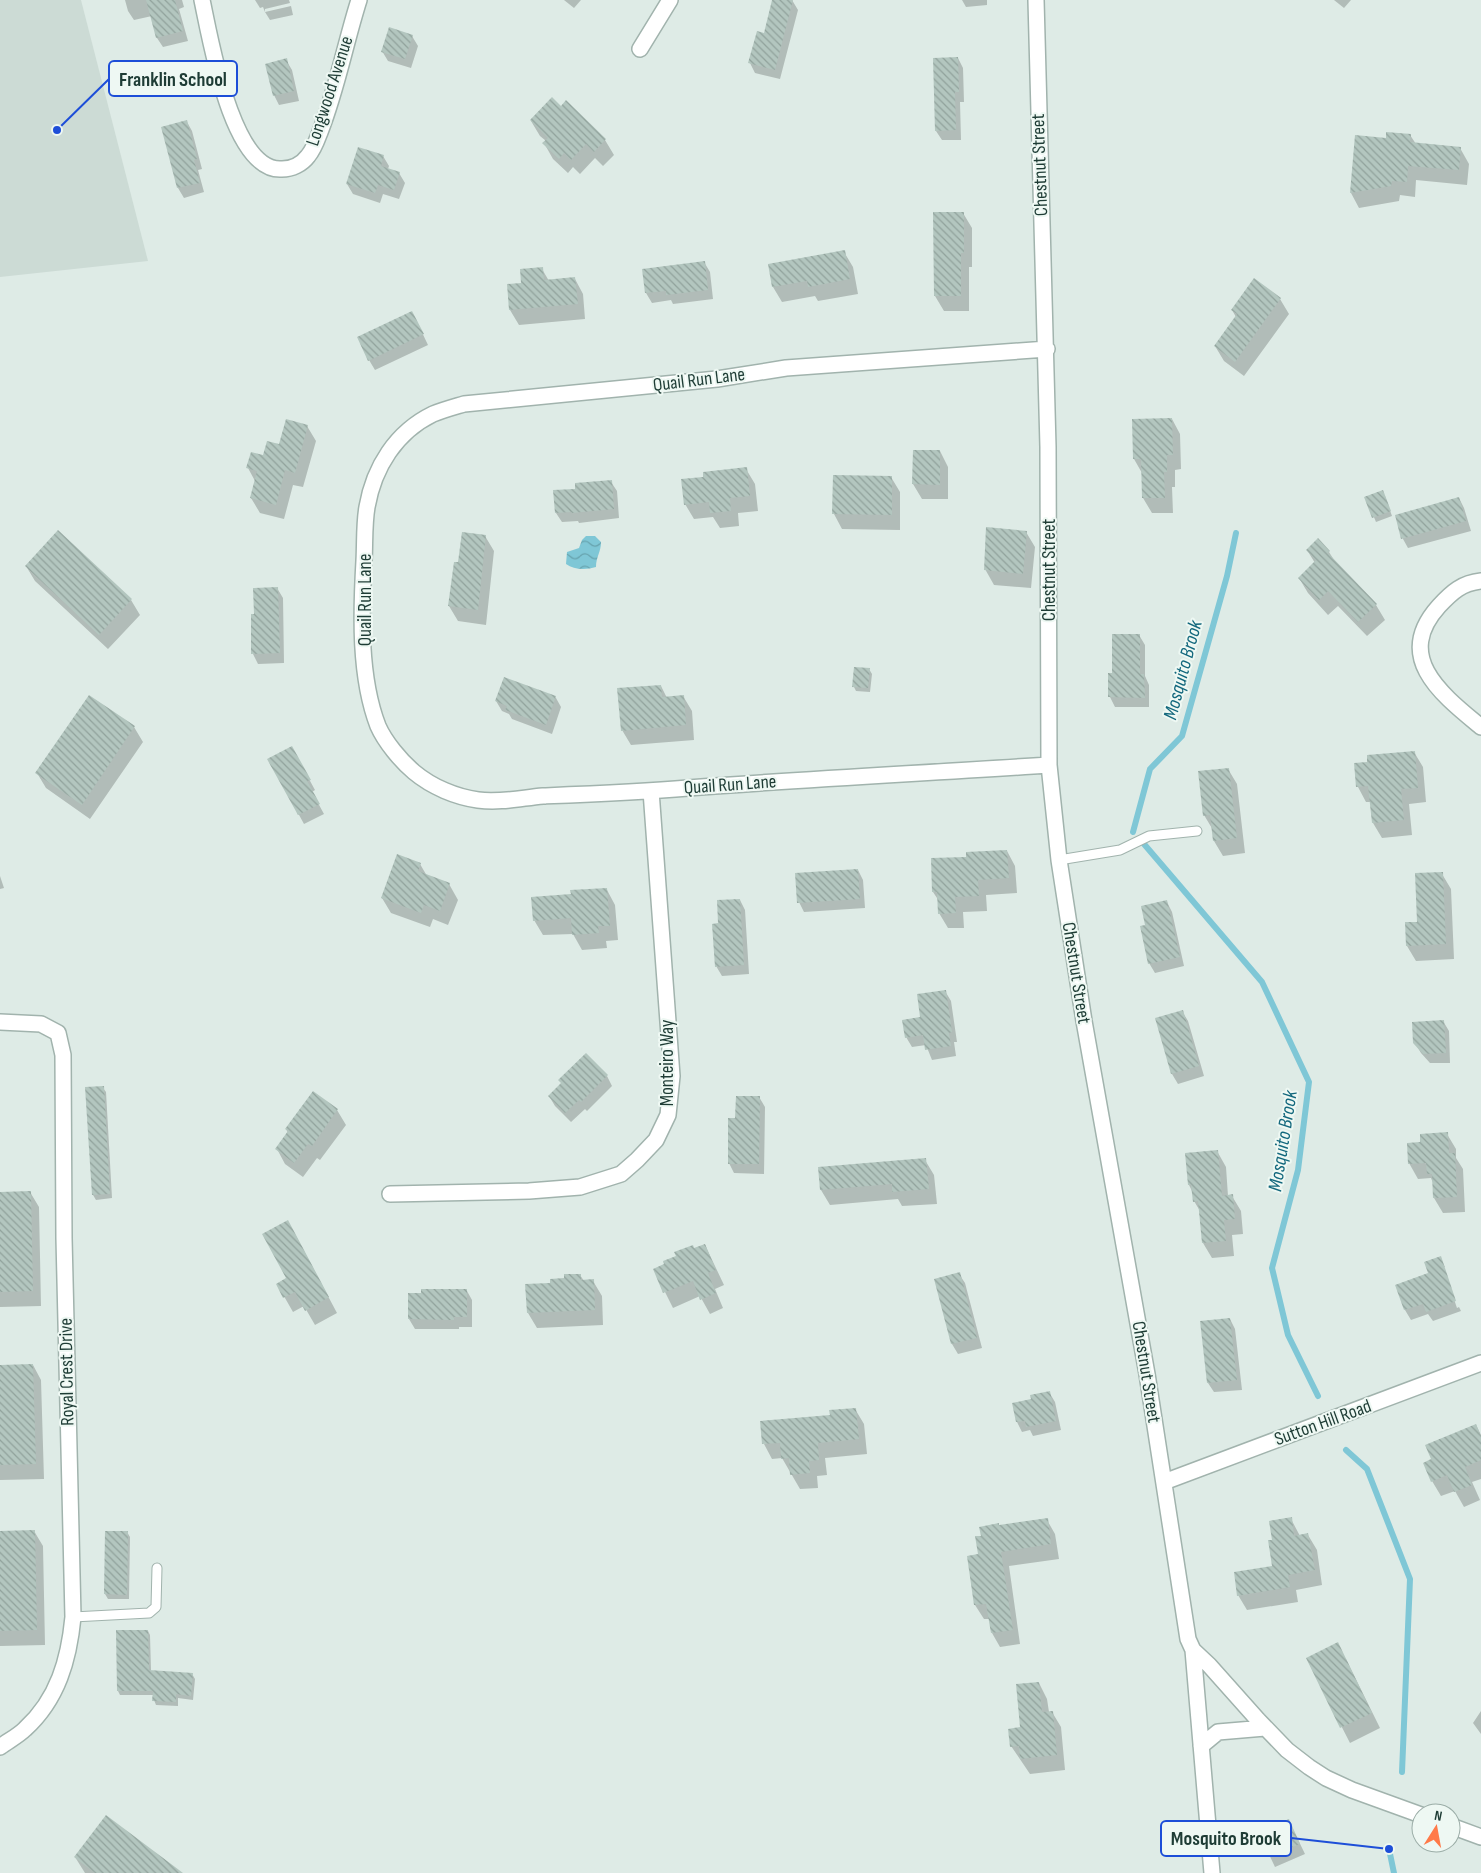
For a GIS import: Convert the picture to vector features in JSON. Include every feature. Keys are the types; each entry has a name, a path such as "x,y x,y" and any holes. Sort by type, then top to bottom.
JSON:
{"street":[{"name":"Longwood Avenue","path":"202,0 223,91 236,127 247,148 258,161 274,170 286,169 299,164 309,155 315,144 326,118 359,0"},
{"path":"640,49 670,0"},
{"name":"Chestnut Street","path":"1036,0 1047,349 1049,765 1059,860 1084,1021 1136,1308 1188,1639 1193,1650 1287,1750 1326,1778 1352,1790 1411,1811"},
{"name":"Quail Run Lane","path":"1047,349 786,368 716,379 464,404 433,414 392,446 378,468 372,484 366,509 363,636 368,694 379,728 396,754 413,771 433,785 478,800 499,801 1049,765"},
{"path":"1481,581 1471,582 1453,590 1436,609 1421,633 1419,652 1423,664 1433,680 1453,705 1481,728"},
{"name":"Monteiro Way","path":"390,1194 580,1187 621,1174 656,1140 668,1114 672,1076 651,791"},
{"name":"Royal Crest Drive","path":"0,1022 41,1024 58,1033 63,1055 64,1238 73,1616 70,1643 53,1695 25,1729 0,1747"},
{"name":"Sutton Hill Road","path":"1164,1482 1481,1363"},
{"path":"1193,1650 1212,1873"},
{"path":"1201,1746 1218,1732 1265,1728"},
{"path":"1461,1830 1481,1837"}],"lane":[{"path":"1059,860 1120,850 1149,836 1197,831"},
{"path":"73,1616 149,1612 156,1607 157,1568"}],"shaded area":[{"path":"0,0 81,0 148,261 0,277"}],"water":[{"path":"586,536 595,536 601,542 596,567 580,569 566,564 567,552 579,548"}],"building":[{"path":"146,0 175,0 183,31 156,38"},
{"path":"772,0 793,0 775,70 748,63 757,31 764,33"},
{"path":"389,27 413,35 405,59 381,52"},
{"path":"958,57 959,92 955,92 956,130 935,131 933,58"},
{"path":"287,58 294,91 273,96 265,64"},
{"path":"552,97 561,106 566,100 606,139 594,152 586,144 571,160 564,153 559,159 542,143 548,138 530,120"},
{"path":"187,120 197,159 194,160 200,183 177,188 161,127"},
{"path":"1386,132 1411,134 1410,142 1461,147 1459,170 1408,166 1407,182 1392,181 1391,186 1350,193 1355,135 1386,138"},
{"path":"358,147 384,155 381,166 400,172 394,190 378,185 375,193 346,184"},
{"path":"933,212 964,212 964,253 961,253 961,296 934,296"},
{"path":"845,250 850,279 808,287 807,281 772,287 768,264"},
{"path":"705,261 708,290 666,295 666,291 645,293 642,269"},
{"path":"543,267 544,280 575,277 578,304 509,310 507,284 521,283 520,269"},
{"path":"1254,278 1281,298 1235,362 1214,346 1237,314 1231,310"},
{"path":"412,311 424,334 368,361 357,337"},
{"path":"1172,418 1173,455 1167,455 1167,472 1164,472 1165,498 1142,498 1141,459 1133,459 1132,419"},
{"path":"286,419 308,425 295,473 285,470 276,505 250,498 257,471 246,468 251,452 263,455 267,441 279,444"},
{"path":"913,450 940,450 940,485 912,484"},
{"path":"747,467 750,496 730,498 731,511 710,513 709,502 684,505 681,479 703,477 703,472"},
{"path":"833,475 892,476 892,515 832,514"},
{"path":"612,480 614,509 555,513 553,490 575,489 575,483"},
{"path":"1383,490 1391,511 1372,518 1364,497"},
{"path":"1459,497 1466,521 1401,539 1395,515"},
{"path":"986,527 1027,531 1023,574 984,570"},
{"path":"58,530 132,599 99,635 25,566"},
{"path":"462,532 486,535 478,610 448,606 454,562 458,562"},
{"path":"1318,538 1330,551 1328,553 1377,604 1358,622 1328,591 1319,600 1298,578 1316,560 1306,550"},
{"path":"278,587 280,653 251,654 251,614 254,614 253,588"},
{"path":"1112,634 1140,634 1140,674 1144,674 1145,698 1108,697 1108,673 1112,673"},
{"path":"854,667 870,668 868,688 852,687"},
{"path":"504,677 556,696 546,725 505,710 507,706 495,701"},
{"path":"661,685 662,697 684,695 686,725 621,731 617,688"},
{"path":"89,695 135,726 82,805 35,773"},
{"path":"292,746 311,780 307,781 320,804 298,815 267,759"},
{"path":"1415,751 1418,788 1401,789 1404,820 1372,823 1368,786 1356,787 1354,763 1367,762 1367,755"},
{"path":"1229,768 1237,838 1213,841 1210,815 1203,816 1198,771"},
{"path":"1007,850 1009,878 978,880 979,896 955,897 956,913 938,914 937,892 932,892 931,858 966,857 966,852"},
{"path":"397,854 421,863 418,871 450,883 440,911 424,905 421,913 381,898"},
{"path":"858,869 860,899 797,903 795,873"},
{"path":"1443,872 1446,944 1406,946 1405,922 1417,922 1415,873"},
{"path":"607,888 610,926 598,926 599,933 572,935 571,918 533,921 531,897 571,894 570,890"},
{"path":"740,899 744,965 715,967 712,924 718,923 717,900"},
{"path":"1167,900 1180,957 1148,964 1140,926 1145,925 1141,906"},
{"path":"946,990 952,1032 949,1033 951,1046 925,1050 923,1035 905,1038 902,1020 920,1017 917,994"},
{"path":"1183,1010 1199,1066 1171,1074 1155,1018"},
{"path":"1444,1020 1446,1053 1423,1054 1413,1043 1412,1022"},
{"path":"586,1053 608,1075 581,1102 579,1100 565,1113 548,1096 561,1083 558,1080"},
{"path":"104,1086 110,1194 92,1195 85,1087"},
{"path":"313,1091 338,1109 312,1146 308,1144 294,1163 275,1149 288,1131 285,1129"},
{"path":"736,1096 760,1096 759,1164 728,1164 728,1118 735,1118"},
{"path":"1448,1132 1449,1153 1455,1153 1457,1197 1433,1198 1432,1174 1427,1174 1426,1163 1408,1164 1407,1143 1420,1142 1420,1134"},
{"path":"1218,1150 1222,1196 1233,1194 1235,1219 1224,1220 1226,1241 1202,1243 1198,1201 1193,1202 1191,1185 1188,1185 1185,1153"},
{"path":"926,1158 929,1189 892,1192 892,1184 820,1190 818,1167"},
{"path":"31,1191 33,1291 0,1292 0,1192"},
{"path":"288,1220 329,1297 305,1311 295,1292 283,1298 276,1284 286,1278 262,1234"},
{"path":"705,1244 716,1270 708,1273 716,1293 700,1300 693,1281 663,1293 653,1269 664,1264 663,1261 676,1256 674,1252 693,1245 694,1248"},
{"path":"1441,1256 1456,1301 1426,1312 1423,1304 1404,1310 1395,1285 1428,1273 1424,1262"},
{"path":"960,1272 977,1338 951,1344 934,1279"},
{"path":"564,1274 581,1274 581,1280 594,1279 595,1310 527,1313 525,1284 550,1283 550,1279 564,1278"},
{"path":"421,1289 467,1289 467,1317 454,1317 454,1320 408,1319 408,1293 421,1293"},
{"path":"1230,1318 1237,1380 1207,1383 1200,1321"},
{"path":"33,1364 36,1464 0,1465 0,1365"},
{"path":"1050,1391 1056,1421 1026,1427 1025,1421 1016,1422 1012,1403 1031,1399 1030,1395"},
{"path":"856,1408 859,1439 818,1443 819,1460 809,1461 810,1473 790,1475 789,1458 781,1459 780,1443 762,1444 760,1421 830,1415 829,1410"},
{"path":"1476,1424 1481,1436 1481,1460 1465,1467 1472,1485 1454,1492 1447,1475 1431,1482 1423,1463 1431,1459 1425,1445"},
{"path":"1292,1517 1294,1536 1308,1533 1315,1570 1288,1575 1290,1587 1237,1596 1234,1572 1272,1566 1268,1540 1272,1540 1269,1521"},
{"path":"1048,1518 1051,1544 1001,1552 1013,1630 991,1633 986,1604 974,1605 967,1556 978,1554 975,1536 981,1536 979,1527"},
{"path":"35,1530 37,1630 0,1631 0,1531"},
{"path":"105,1531 128,1531 127,1595 104,1594"},
{"path":"116,1630 148,1630 149,1670 193,1673 191,1696 176,1694 176,1702 152,1701 153,1691 117,1691"},
{"path":"1338,1642 1372,1713 1340,1728 1306,1658"},
{"path":"1039,1682 1042,1712 1053,1711 1057,1755 1020,1759 1019,1746 1010,1747 1008,1729 1020,1727 1016,1684"},
{"path":"106,1815 183,1873 95,1873 74,1857"},
{"path":"1289,1819 1300,1844 1268,1857 1257,1832"}],"waterway":[{"name":"Mosquito Brook","path":"1133,832 1150,769 1182,736 1227,576 1236,533"},
{"name":"Mosquito Brook","path":"1144,844 1262,982 1309,1082 1298,1170 1272,1268 1288,1335 1318,1396"},
{"name":"Mosquito Brook","path":"1346,1450 1367,1469 1410,1579 1402,1772"},
{"name":"Mosquito Brook","path":"1389,1849 1394,1873"}],"place":[{"name":"Franklin School","path":"57,130"},
{"name":"Mosquito Brook","path":"1389,1849"}]}
